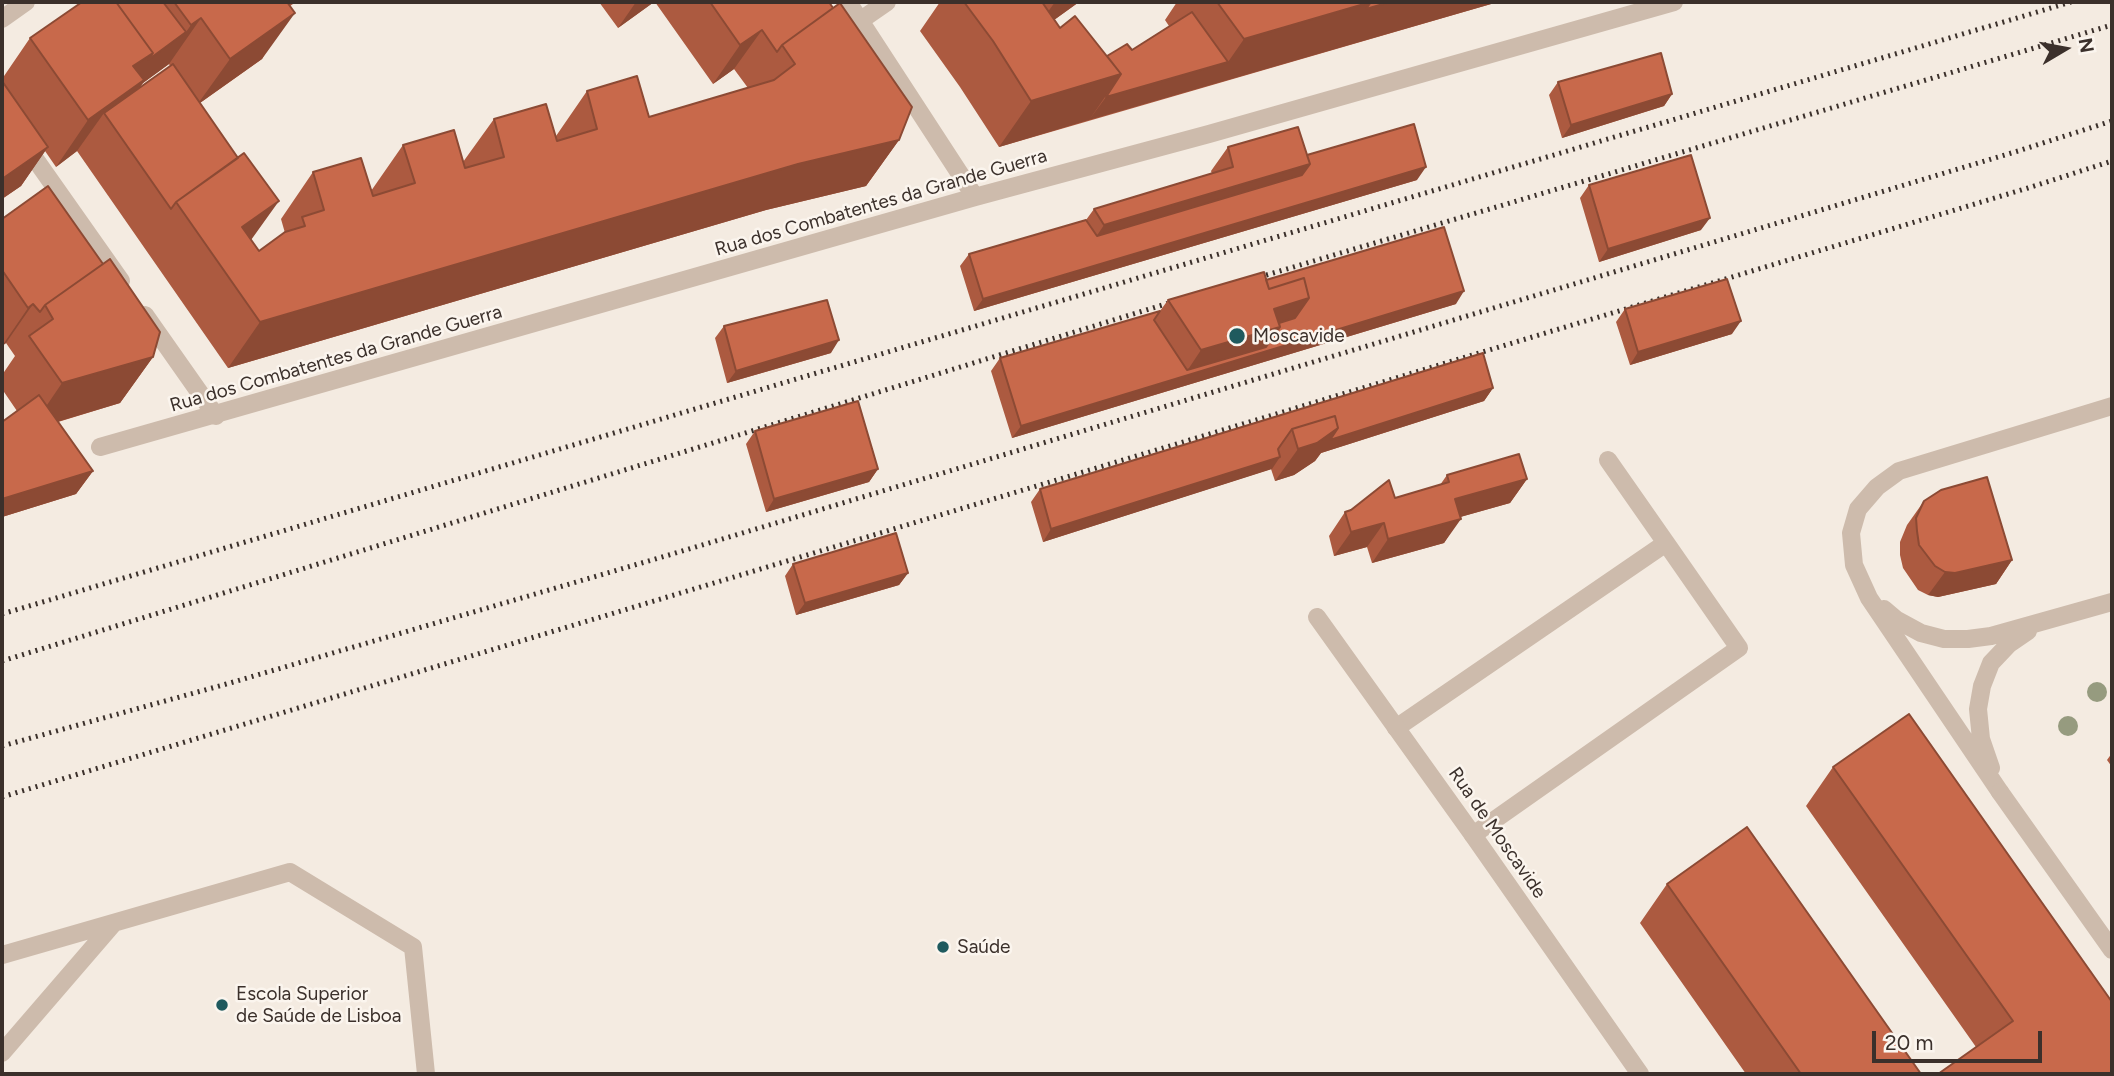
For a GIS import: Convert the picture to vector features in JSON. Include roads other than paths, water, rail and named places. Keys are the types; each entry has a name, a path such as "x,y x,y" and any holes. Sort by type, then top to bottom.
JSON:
{"street":[{"path":"2,19 26,2"},
{"path":"848,2 975,197"},
{"path":"861,20 887,2"},
{"name":"Rua dos Combatentes da Grande Guerra","path":"100,447 975,197 1209,134 1674,2"},
{"path":"2,112 216,416"},
{"path":"2112,407 1899,471 1877,487 1858,509 1851,533 1854,565 1869,598 2000,793 2112,950"},
{"path":"1474,835 1739,648 1608,460"},
{"path":"1396,728 1666,543"},
{"path":"1869,598 1897,620 1921,633 1944,639 1991,636 2112,602"},
{"name":"Rua de Moscavide","path":"1317,617 1474,835 1640,1074"},
{"path":"2000,793 1981,739 1978,709 1982,686 1991,663 2009,644 2036,624"},
{"path":"2,955 290,872 413,947 426,1074"},
{"path":"2,1054 114,923"}],"railway":[{"path":"2,614 2071,2"},
{"path":"1246,281 2112,25"},
{"path":"2,746 223,685 669,555 2112,121"},
{"path":"2,797 2112,161"},
{"path":"2,661 1182,299"}],"place":[{"name":"Moscavide","path":"1237,336"},
{"name":"Saúde","path":"943,947"},
{"name":"Escola Superior de Saúde de Lisboa","path":"222,1005"}]}
